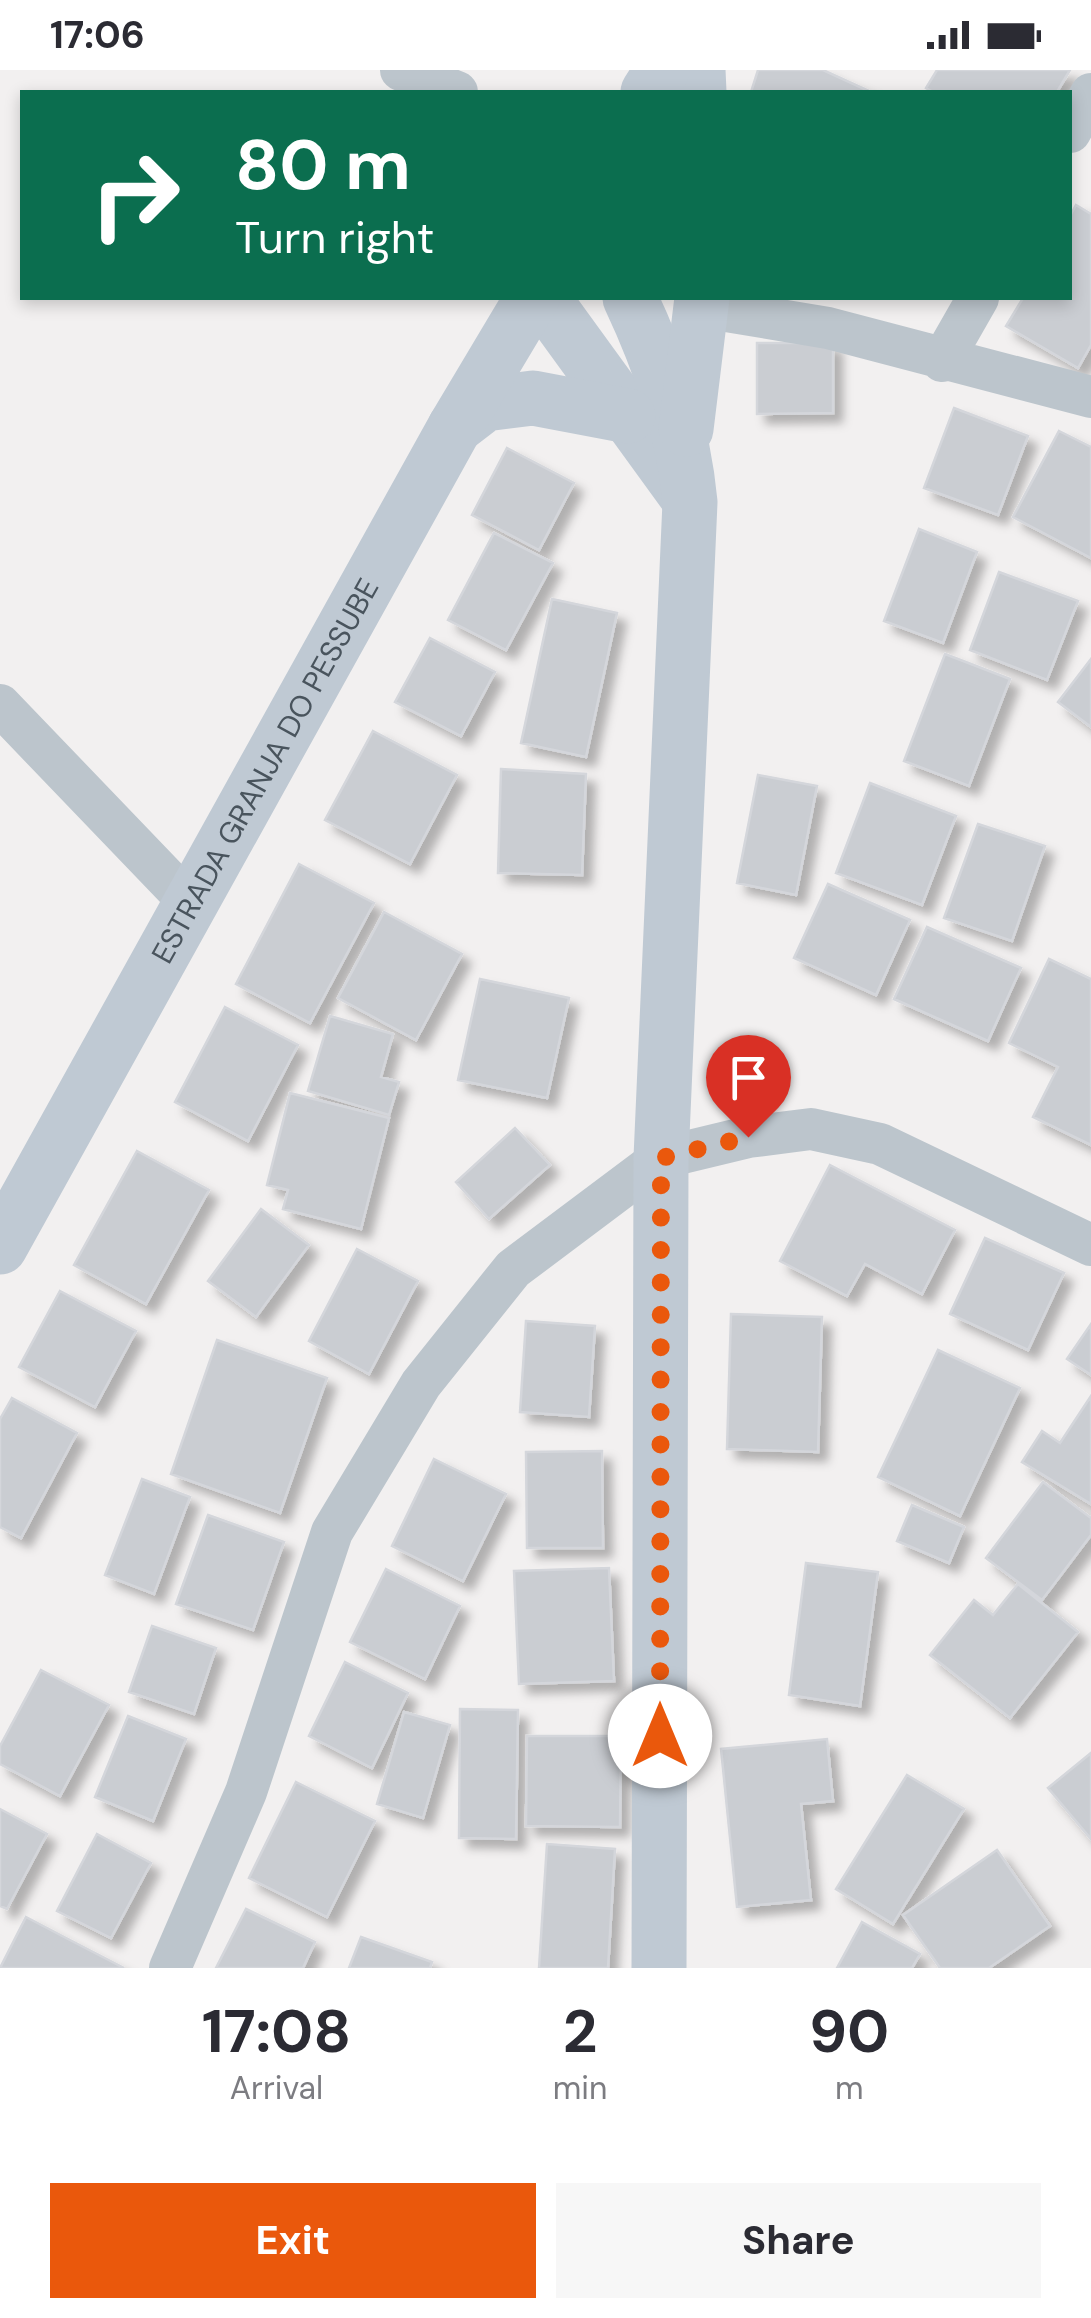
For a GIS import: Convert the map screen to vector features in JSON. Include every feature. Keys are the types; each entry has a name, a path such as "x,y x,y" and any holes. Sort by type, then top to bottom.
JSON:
{"street":[{"path":"401,70 452,90"},
{"path":"1072,128 1091,94"},
{"name":"ESTRADA GRANJA DO PESSUBE","path":"0,1247 455,426 531,300"},
{"path":"543,300 690,502"},
{"path":"631,300 652,345 684,442 690,502 661,1158 659,1968"},
{"path":"942,361 977,300"},
{"path":"684,442 702,302 828,328 1091,397"},
{"path":"455,426 485,404 533,398 628,416"},
{"path":"0,705 192,905"},
{"path":"170,1968 246,1792 332,1532 421,1384 513,1269 661,1158 748,1137 811,1129 880,1144 1091,1245"}],"building":[{"path":"758,70 823,70 867,90 752,90"},
{"path":"937,70 1070,70 1058,90 926,88"},
{"path":"1076,205 1091,214 1091,345 1078,368 1006,326 1022,300 1072,300 1072,212"},
{"path":"757,343 833,343 833,413 757,414"},
{"path":"954,408 1028,436 998,515 924,488"},
{"path":"1059,431 1091,447 1091,558 1013,517"},
{"path":"507,448 574,483 539,550 472,515"},
{"path":"919,529 977,552 943,643 884,621"},
{"path":"494,533 553,563 506,650 448,620"},
{"path":"999,572 1078,601 1047,680 970,650"},
{"path":"552,599 617,613 586,757 521,743"},
{"path":"430,638 495,672 461,736 395,702"},
{"path":"945,654 1010,679 969,786 904,761"},
{"path":"1091,659 1091,727 1058,702"},
{"path":"373,731 457,775 410,864 325,820"},
{"path":"501,769 586,774 582,875 498,873"},
{"path":"758,775 817,786 796,895 737,883"},
{"path":"870,783 956,816 922,905 836,873"},
{"path":"978,824 1045,846 1012,941 944,918"},
{"path":"299,864 374,903 310,1023 236,984"},
{"path":"828,884 910,920 876,995 794,958"},
{"path":"384,912 462,954 416,1040 338,998"},
{"path":"927,927 1021,968 988,1041 894,999"},
{"path":"1049,959 1091,979 1091,1145 1033,1117 1058,1067 1009,1043"},
{"path":"480,979 569,998 547,1098 458,1080"},
{"path":"225,1007 298,1045 248,1141 175,1102"},
{"path":"330,1016 393,1034 381,1077 399,1082 389,1115 308,1091"},
{"path":"290,1093 389,1118 361,1229 283,1209 288,1190 267,1185"},
{"path":"515,1128 550,1165 489,1219 456,1182"},
{"path":"137,1151 209,1190 146,1304 74,1265"},
{"path":"830,1165 955,1230 922,1294 865,1264 847,1296 780,1261"},
{"path":"261,1209 309,1245 256,1317 208,1281"},
{"path":"985,1238 1064,1273 1028,1350 950,1314"},
{"path":"357,1249 418,1281 369,1374 309,1341"},
{"path":"60,1291 136,1331 95,1407 19,1367"},
{"path":"731,1314 822,1317 818,1452 727,1449"},
{"path":"526,1321 595,1326 589,1417 520,1412"},
{"path":"1091,1324 1091,1375 1067,1359"},
{"path":"217,1340 327,1378 280,1513 171,1474"},
{"path":"938,1350 1020,1388 960,1516 878,1477"},
{"path":"1091,1396 1091,1504 1022,1462 1042,1431 1060,1443"},
{"path":"12,1398 77,1433 21,1538 0,1527 0,1419"},
{"path":"602,1451 603,1548 527,1548 526,1452"},
{"path":"434,1459 506,1494 463,1581 392,1546"},
{"path":"142,1479 190,1497 154,1594 105,1575"},
{"path":"1043,1482 1091,1518 1091,1535 1042,1600 986,1558"},
{"path":"912,1505 964,1527 949,1563 897,1541"},
{"path":"208,1515 284,1542 253,1630 176,1604"},
{"path":"806,1563 878,1572 860,1706 789,1695"},
{"path":"609,1568 614,1681 519,1684 514,1571"},
{"path":"386,1569 460,1606 425,1679 350,1642"},
{"path":"1018,1584 1078,1632 1010,1718 930,1655 974,1600 993,1615"},
{"path":"152,1626 216,1648 194,1714 129,1692"},
{"path":"345,1662 408,1693 372,1768 309,1736"},
{"path":"41,1670 109,1705 60,1796 0,1764 0,1746"},
{"path":"460,1709 518,1710 516,1839 459,1838"},
{"path":"404,1712 450,1725 423,1818 377,1804"},
{"path":"128,1716 186,1739 153,1821 95,1797"},
{"path":"527,1736 621,1736 620,1827 526,1826"},
{"path":"827,1739 833,1801 801,1804 811,1900 737,1907 721,1749"},
{"path":"1091,1753 1091,1839 1048,1788"},
{"path":"907,1775 964,1809 893,1924 836,1889"},
{"path":"296,1782 375,1821 327,1917 249,1878"},
{"path":"0,1809 47,1834 7,1909 0,1906"},
{"path":"97,1834 151,1863 111,1938 57,1911"},
{"path":"547,1844 615,1849 608,1968 539,1968"},
{"path":"997,1850 1050,1926 989,1968 940,1968 903,1915"},
{"path":"246,1909 315,1942 303,1968 216,1968"},
{"path":"26,1917 68,1939 124,1968 0,1968"},
{"path":"862,1922 920,1954 912,1968 837,1968"},
{"path":"361,1937 432,1962 430,1968 349,1968"}],"route":[{"path":"660,1736 661,1158 748,1137"}]}
